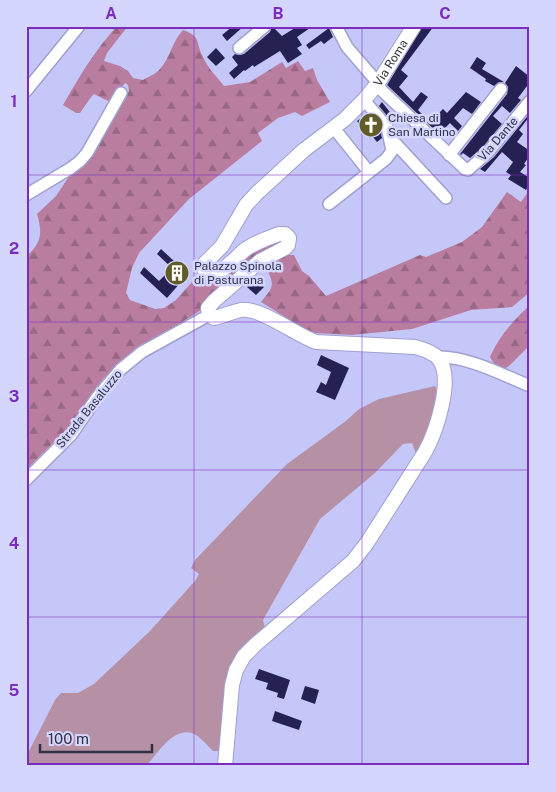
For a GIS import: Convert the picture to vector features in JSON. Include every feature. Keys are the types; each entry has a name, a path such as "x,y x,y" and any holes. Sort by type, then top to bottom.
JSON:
{"main road":[{"name":"Via Roma","path":"209,315 208,308 214,301 260,261 288,245 289,238 285,234 279,234 254,244 214,274 205,272 203,267 205,262 222,246 246,204 304,150 345,119 364,100 377,84 414,26"},
{"path":"209,315 214,318 241,310 250,310 268,317 303,337 316,342 415,347 428,351 438,358 444,371 445,379 438,425 433,438 426,452 367,543 353,561 255,645 244,656 236,670 232,685 225,766"}],"street":[{"path":"26,91 79,26"},
{"path":"239,48 265,26"},
{"name":"Via Dante","path":"336,26 347,47 377,84 465,169 471,169 488,152 530,101"},
{"path":"449,155 501,90"},
{"path":"26,195 80,161 87,153 121,93"},
{"path":"330,204 391,154 392,151 387,127 364,100"},
{"path":"333,127 369,172"},
{"path":"390,140 446,198"},
{"name":"Strada Basaluzzo","path":"26,480 71,435 98,396 121,369 142,352 209,315"},
{"path":"438,358 448,357 478,366 530,386"}],"shaded area":[{"path":"435,386 437,402 435,411 429,431 417,456 412,443 403,444 375,473 320,519 263,620 265,629 248,646 222,751 213,751 198,736 185,732 178,734 166,743 146,766 26,766 26,757 55,700 61,693 78,693 94,684 150,631 195,581 199,574 191,568 195,560 287,464 346,421 359,409 379,399"}],"green space":[{"path":"117,26 128,26 107,53 104,61 120,66 128,71 133,78 143,80 158,71 183,30 196,38 205,61 224,86 250,82 282,62 286,68 298,61 305,71 313,68 317,80 330,102 302,116 295,112 278,118 258,133 262,141 189,199 139,253 132,268 126,293 130,300 155,309 164,308 176,300 192,282 201,279 213,279 248,253 278,238 284,242 202,305 201,310 135,349 103,379 68,428 26,470 26,257 38,243 40,228 37,214 56,196 70,175 91,158 129,91 128,85 125,83 110,102 94,94 80,113 76,113 63,105 94,54"},
{"path":"530,189 530,292 512,307 471,310 412,329 352,335 314,333 261,302 272,285 268,272 270,264 285,255 294,255 302,271 309,276 326,296 420,255 426,257 462,242 482,227 507,192 521,202"},
{"path":"530,305 530,345 509,366 502,370 495,365 490,357 507,329"}],"building":[{"path":"233,26 244,26 227,41 222,35"},
{"path":"272,26 282,36 298,26 313,26 297,37 302,45 297,48 302,54 288,63 280,51 254,67 253,65 244,70 234,79 229,73 238,65 232,57 235,54 244,54 270,32"},
{"path":"423,26 434,26 401,70 408,76 399,87 413,102 421,92 428,97 418,110 427,119 431,115 434,118 443,109 447,113 466,92 481,102 472,114 463,108 454,118 462,126 458,131 450,123 439,134 387,85"},
{"path":"329,28 333,37 324,44 321,41 309,49 306,45"},
{"path":"216,48 225,58 216,66 207,57"},
{"path":"477,57 486,63 482,69 504,82 499,82 494,86 470,68"},
{"path":"516,66 530,77 530,89 527,86 518,98 521,100 510,113 502,106 493,116 502,124 483,147 470,158 463,153 461,155 507,94 508,87 505,83"},
{"path":"382,102 396,120 393,123 379,106"},
{"path":"530,113 530,116 519,130 523,134 517,142 530,151 530,155 524,164 526,165 520,172 530,178 530,183 526,190 508,179 511,175 506,172 513,162 502,152 485,172 480,169 494,157"},
{"name":"Chiesa di San Martino","path":"366,114 380,130 382,138 377,142 372,136 370,138 357,121"},
{"name":"Palazzo Spinola di Pasturana","path":"161,249 188,274 167,298 140,273 144,267 159,281 172,268 157,254"},
{"path":"255,278 264,287 256,295 247,287"},
{"path":"321,355 349,368 335,400 316,392 321,382 326,385 331,372 317,365"},
{"path":"259,669 290,680 284,699 277,697 278,693 266,689 268,683 255,679"},
{"path":"305,686 319,690 315,704 301,699"},
{"path":"275,711 302,721 299,730 272,721"}],"place":[{"name":"Chiesa di San Martino","path":"371,125"},
{"name":"Palazzo Spinola di Pasturana","path":"177,273"}]}
